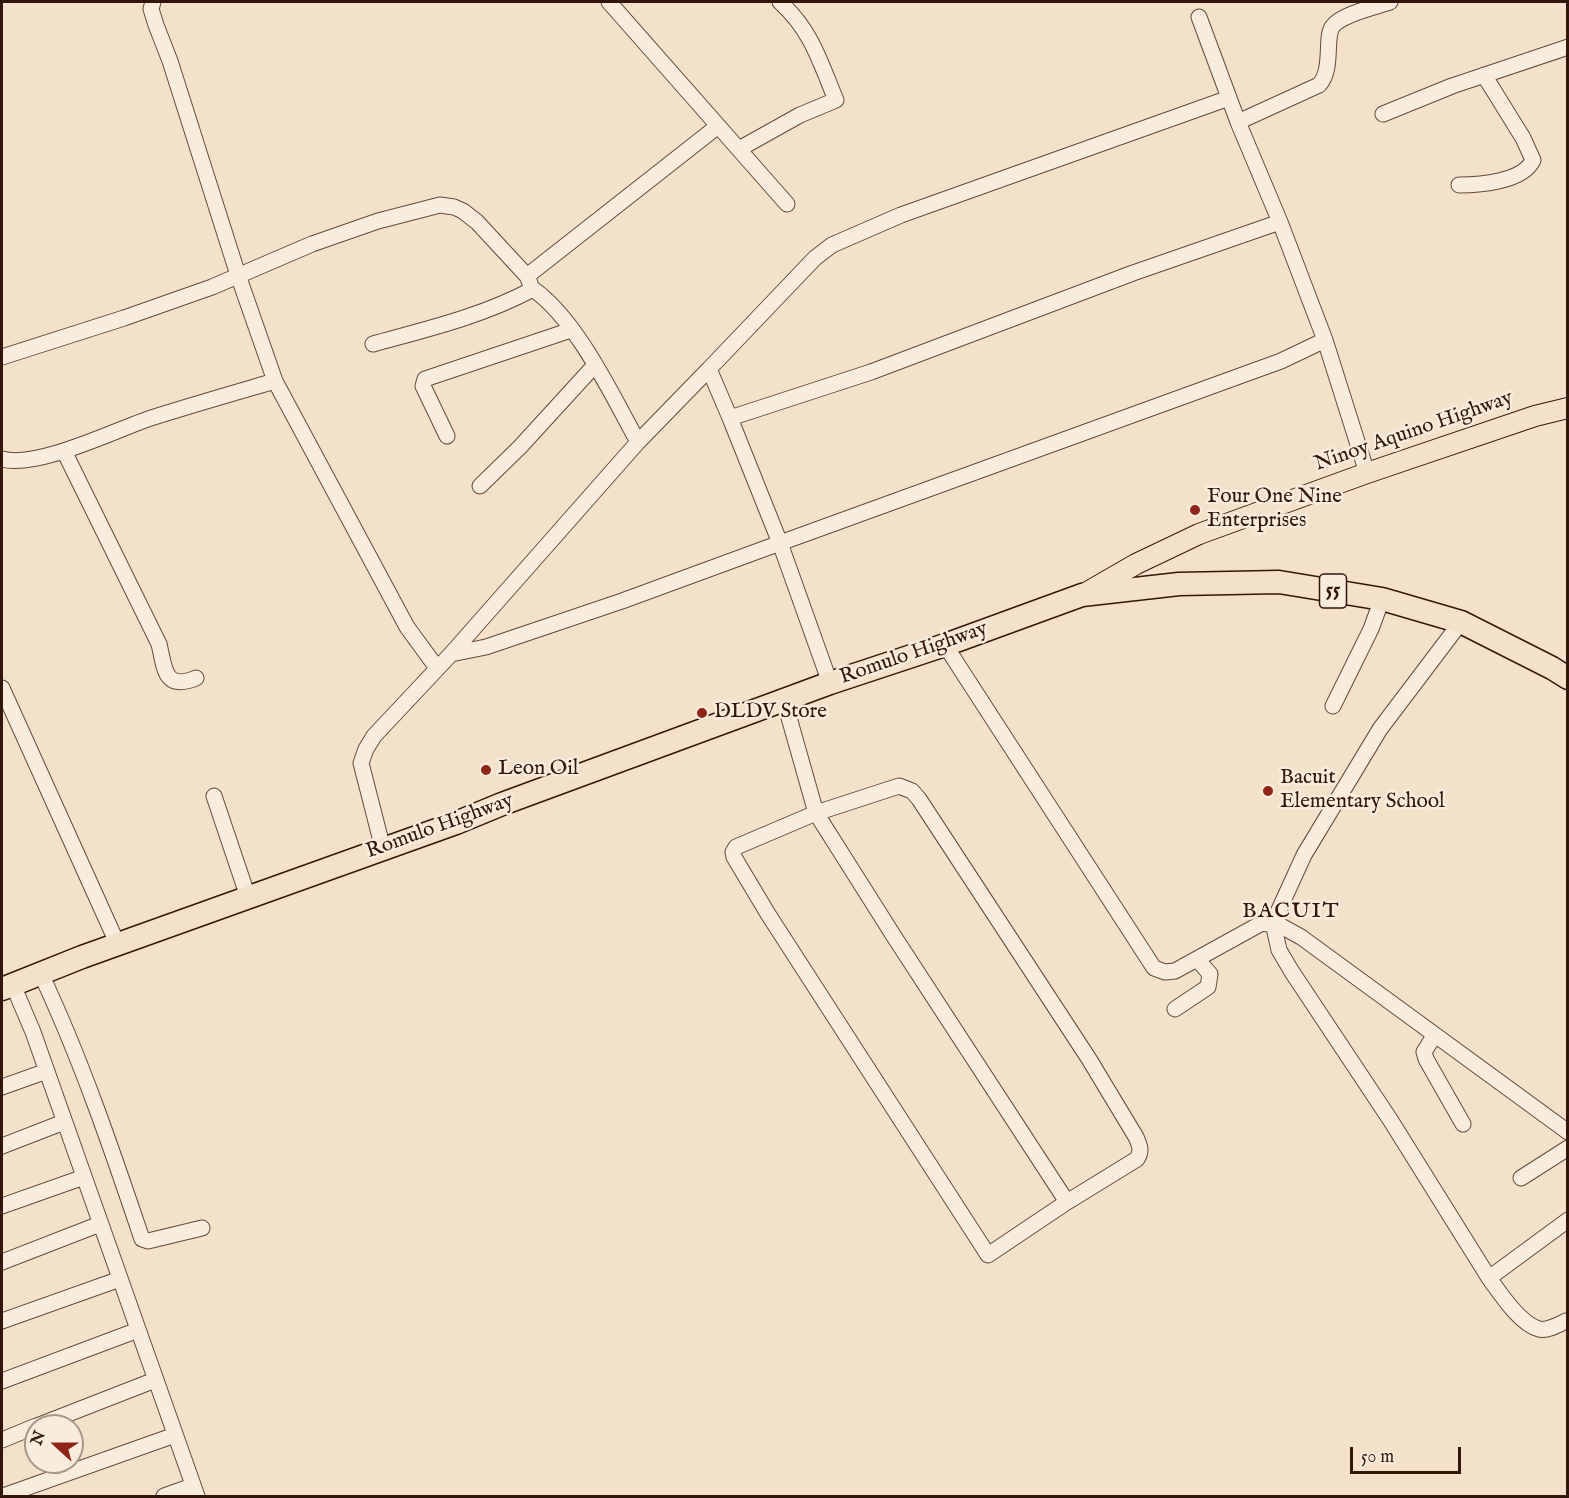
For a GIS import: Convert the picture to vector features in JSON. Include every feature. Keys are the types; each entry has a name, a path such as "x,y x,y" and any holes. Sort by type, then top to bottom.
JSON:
{"highway":[{"name":"Romulo Highway","path":"7,987 830,682 945,645 1082,595 1179,584 1279,582 1382,599 1461,622 1568,678"}],"main road":[{"name":"Ninoy Aquino Highway","path":"1082,595 1136,564 1199,534 1367,473 1535,416 1568,408"}],"street":[{"path":"153,2 152,9 156,25 170,61 238,275 275,381 407,627 436,668"},
{"path":"609,2 787,204"},
{"path":"739,149 800,115 836,100 805,28 796,16 780,2"},
{"path":"1238,122 1319,86 1326,71 1329,33 1334,25 1348,17 1390,2"},
{"path":"1199,17 1238,122 1280,222 1325,340 1367,473"},
{"path":"1383,114 1484,75 1568,47"},
{"path":"1459,185 1482,185 1503,180 1524,170 1533,160 1523,138 1484,75"},
{"path":"383,849 361,763 374,736 451,654 638,442 815,258 832,245 901,215 1229,98"},
{"path":"373,344 451,322 513,299 530,282 718,126"},
{"path":"2,357 212,287 312,244 378,221 440,205 454,207 477,222 550,302 595,365 638,442"},
{"path":"730,418 871,372 1133,273 1280,222"},
{"path":"447,436 423,386 425,379 571,330"},
{"path":"451,654 497,643 622,601 1270,365 1325,340"},
{"path":"480,486 520,447 595,365"},
{"path":"709,369 780,543 830,682"},
{"path":"2,459 19,462 64,451 151,418 275,381"},
{"path":"64,451 159,644 167,676 175,682 185,683 196,678"},
{"path":"1333,706 1371,629 1382,599"},
{"path":"1461,622 1380,729 1304,855 1273,923 1279,950 1292,972 1391,1121 1489,1278 1514,1310 1531,1325 1540,1330 1566,1321"},
{"path":"945,645 1154,968 1165,972 1175,971 1262,923 1273,923 1301,937 1568,1132"},
{"path":"2,688 118,945"},
{"path":"784,700 816,813 1067,1202"},
{"path":"899,786 912,791 1082,1049 1141,1149 1137,1159 988,1255 735,862 733,852 736,847 816,813 899,786"},
{"path":"214,796 248,897"},
{"path":"1175,1009 1208,987 1210,974 1197,959"},
{"path":"41,974 55,1003 115,1159 142,1239 148,1241 202,1228"},
{"path":"7,987 47,1071 195,1491 164,1497"},
{"path":"1434,1036 1424,1052 1426,1059 1463,1124"},
{"path":"2,1087 47,1071"},
{"path":"2,1146 64,1122"},
{"path":"1521,1178 1568,1148"},
{"path":"2,1206 84,1177"},
{"path":"1489,1278 1568,1220"},
{"path":"2,1262 100,1224"},
{"path":"2,1321 120,1279"},
{"path":"2,1381 138,1330"},
{"path":"67,1414 155,1380"},
{"path":"2,1440 24,1431"},
{"path":"2,1495 175,1436"}],"place":[{"name":"Four One Nine Enterprises","path":"1195,510"},
{"name":"DLDV Store","path":"702,713"},
{"name":"Leon Oil","path":"486,770"},
{"name":"Bacuit Elementary School","path":"1268,791"}],"district":[{"name":"BACUIT","path":"1291,912"}]}
